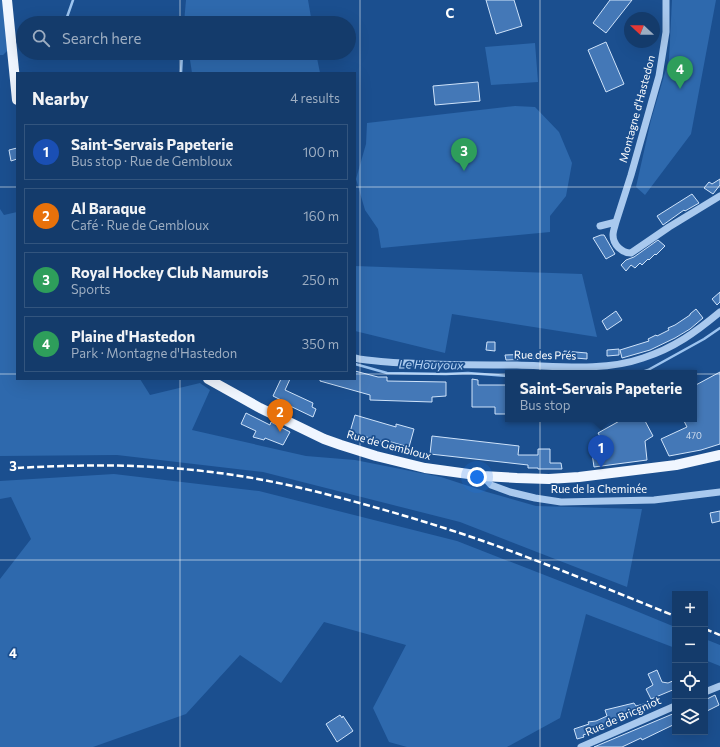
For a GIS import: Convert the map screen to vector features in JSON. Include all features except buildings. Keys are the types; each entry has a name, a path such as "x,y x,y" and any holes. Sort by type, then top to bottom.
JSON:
{"main road":[{"path":"7,0 16,90"},
{"name":"Rue de Gembloux","path":"211,380 223,384 260,408 299,428 341,445 376,456 425,468 483,476 549,479 579,477 676,465 720,455"}],"street":[{"name":"Montagne d'Hastedon","path":"666,0 666,32 660,76 616,222 613,235 615,243 622,251 631,253 669,227 720,196"},
{"path":"600,226 616,222"},
{"name":"Rue des Prés","path":"356,358 415,364 585,367 616,364 641,359 685,339 700,329 720,312"},
{"name":"Rue de la Cheminée","path":"483,476 492,485 510,492 561,502 654,500 720,492"},
{"path":"708,691 720,686"},
{"name":"Rue de Bricgniot","path":"581,747 672,707"}],"shaded area":[{"path":"0,0 3,0 9,49 3,55 0,55"},
{"path":"186,0 308,0 311,16 185,16"},
{"path":"672,0 716,0 691,134 645,195 636,187 651,120 669,59"},
{"path":"535,43 538,82 491,85 485,47"},
{"path":"190,60 317,60 320,72 192,72"},
{"path":"515,106 535,107 559,132 572,163 566,196 550,216 550,232 381,248 378,229 365,210 356,179 366,144 367,123"},
{"path":"0,209 4,215 16,212 16,380 141,380 150,395 200,383 210,390 192,430 306,456 355,460 441,477 536,506 642,509 627,587 460,522 263,472 117,455 0,456"},
{"path":"356,266 582,274 597,337 452,314 445,353 356,331"},
{"path":"114,474 259,491 457,541 672,626 672,647 586,614 560,718 507,747 407,747 389,742 373,708 406,645 324,622 281,683 240,655 186,714 93,747 0,747 0,579 31,539 11,497 0,499 0,481"},
{"path":"708,640 720,645 720,666 708,661"}],"waterway":[{"name":"Le Houyoux","path":"67,16 73,0"},
{"name":"Le Houyoux","path":"181,72 182,60"},
{"name":"Le Houyoux","path":"648,370 704,339 720,328"},
{"name":"Le Houyoux","path":"356,364 387,373 468,373 505,376"}],"railway":[{"path":"17,468 93,465 143,466 194,470 292,486 382,509 478,539 556,568 672,615"},
{"path":"708,630 720,635"}],"place":[{"name":"Plaine d'Hastedon","path":"680,89"},
{"name":"Royal Hockey Club Namurois","path":"464,171"},
{"name":"Al Baraque","path":"280,432"},
{"name":"Saint-Servais Papeterie","path":"601,468"}]}
